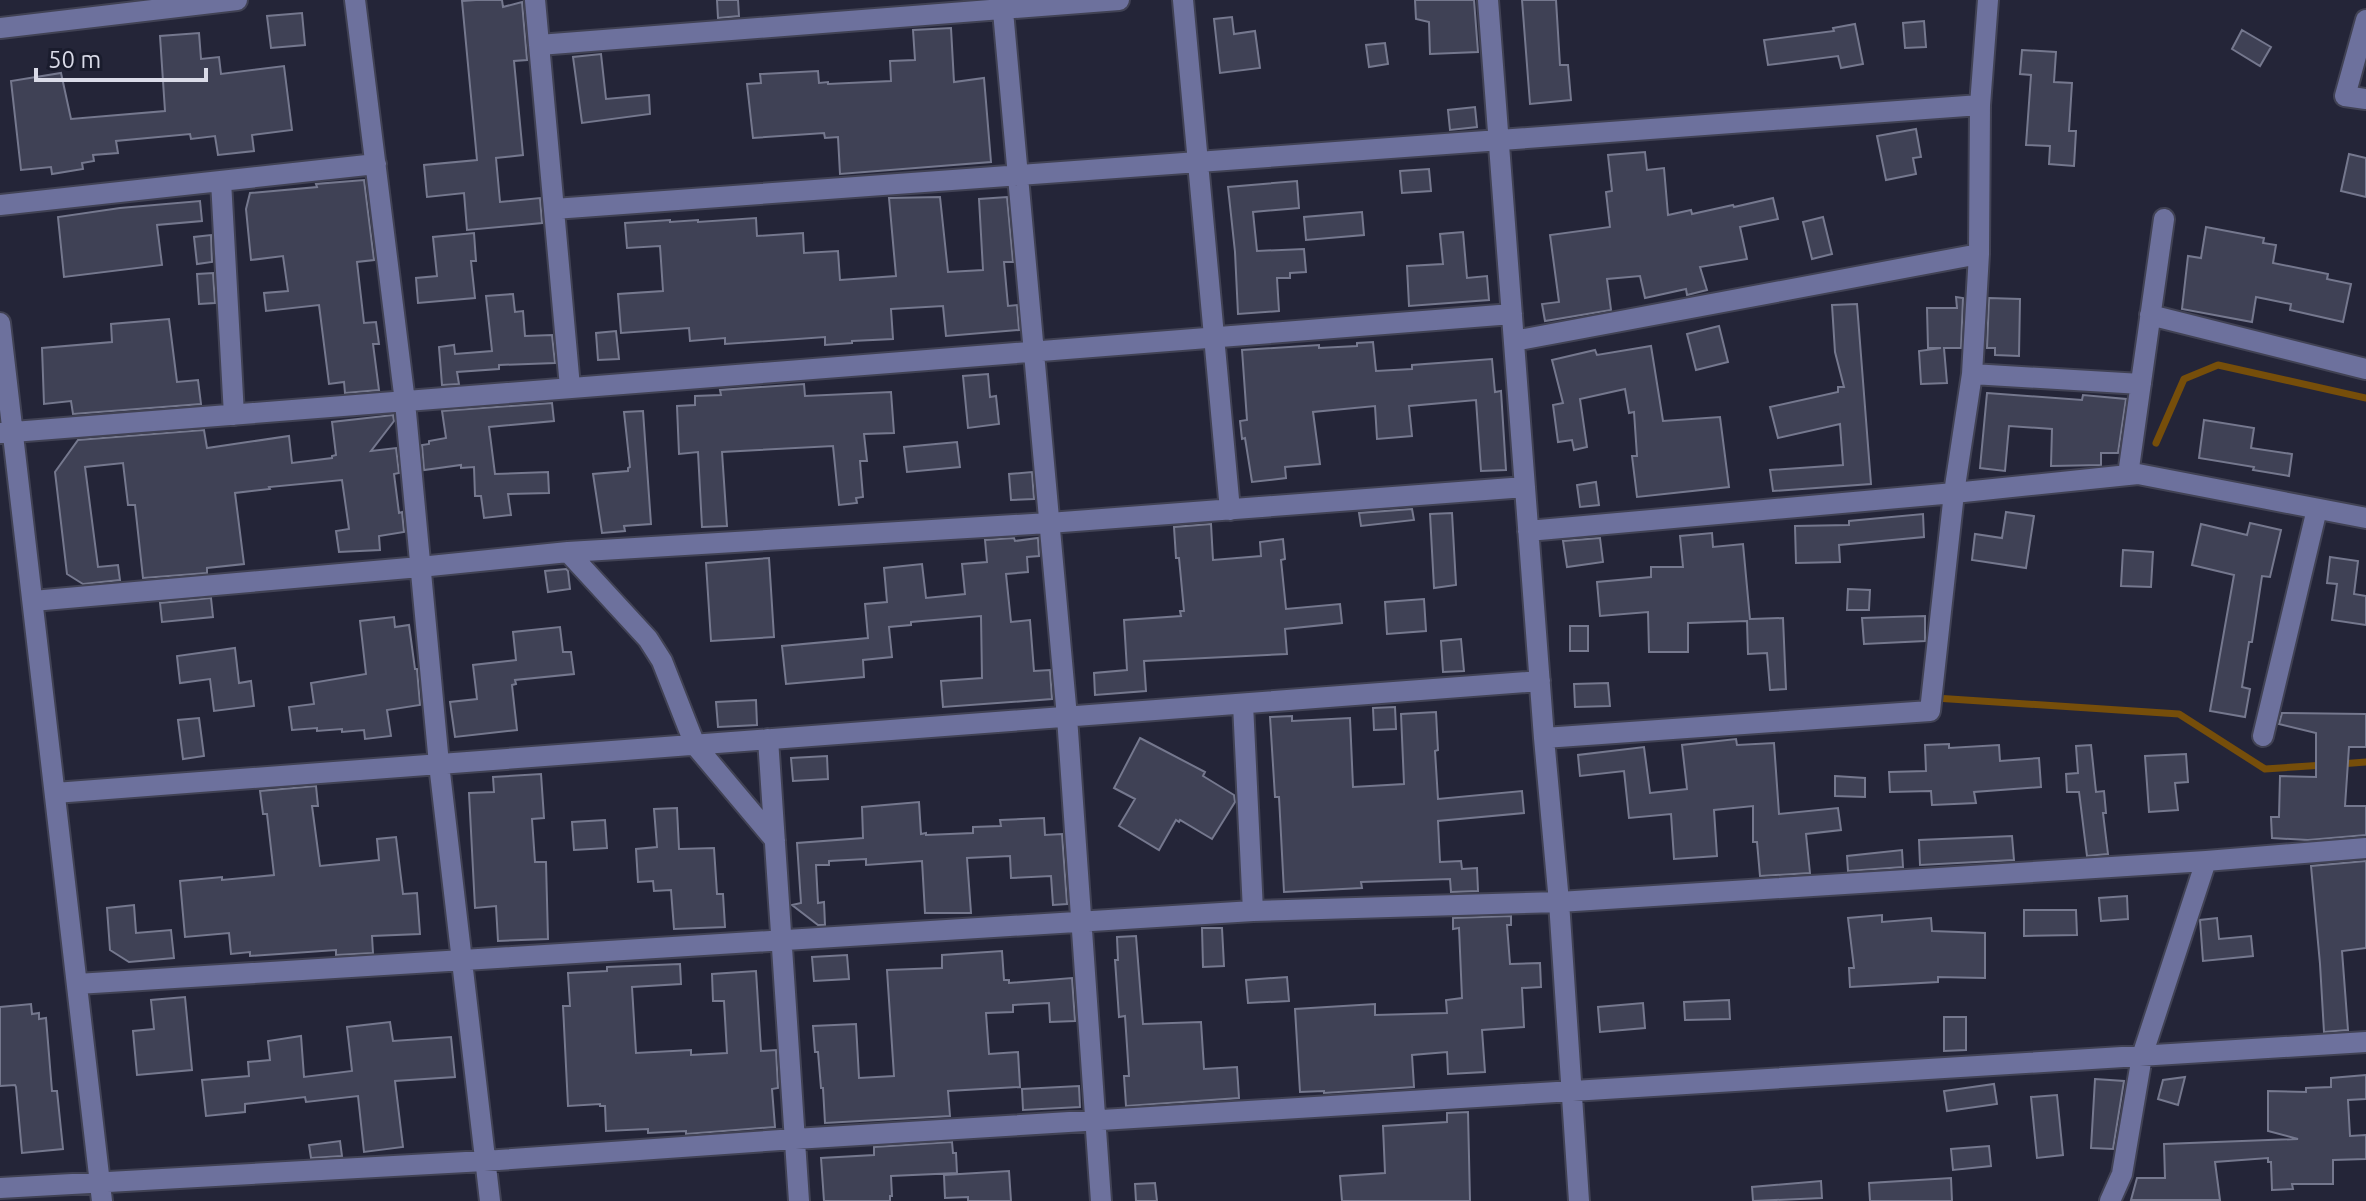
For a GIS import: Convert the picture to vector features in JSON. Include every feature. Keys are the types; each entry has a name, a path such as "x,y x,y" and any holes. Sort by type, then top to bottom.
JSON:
{"street":[{"path":"0,28 237,0"},
{"path":"355,0 405,402 439,764 490,1201"},
{"path":"535,0 570,387"},
{"path":"539,45 1002,4 1119,0"},
{"path":"1183,0 1230,510"},
{"path":"1488,0 1559,902 1579,1201"},
{"path":"1544,738 1930,711 1954,493 1972,374 1979,254 1980,105 1988,0"},
{"path":"1002,4 1067,717 1101,1201"},
{"path":"2366,20 2345,96 2366,99"},
{"path":"554,209 1980,105"},
{"path":"0,205 376,164"},
{"path":"221,181 234,415"},
{"path":"2128,475 2164,219"},
{"path":"1514,341 1979,254"},
{"path":"6,432 1512,314"},
{"path":"2150,315 2366,369"},
{"path":"0,326 6,432 33,601 101,1191"},
{"path":"1972,374 2141,384"},
{"path":"1528,531 2138,474 2366,518"},
{"path":"33,601 568,552 1049,523 1525,487"},
{"path":"2263,736 2317,509"},
{"path":"568,552 648,639 662,661 695,745 775,840"},
{"path":"55,793 1540,681"},
{"path":"1243,704 1253,911"},
{"path":"768,739 799,1201"},
{"path":"77,984 1253,911 1559,902 2366,848"},
{"path":"2110,1201 2122,1174 2142,1056 2206,861"},
{"path":"0,1188 101,1191 795,1139 2366,1042"}],"building":[{"path":"502,0 503,7 522,2 527,60 514,61 523,155 496,158 500,202 540,198 542,223 467,230 464,193 427,197 424,165 477,160 462,1"},
{"path":"717,0 738,0 739,16 718,18"},
{"path":"1415,0 1474,0 1478,52 1430,54 1429,22 1416,19"},
{"path":"1522,0 1556,0 1560,65 1568,65 1571,100 1530,104"},
{"path":"302,13 305,45 271,48 267,16"},
{"path":"1232,17 1234,34 1255,31 1260,68 1220,73 1214,19"},
{"path":"1924,21 1926,47 1905,48 1903,23"},
{"path":"1855,24 1863,64 1841,68 1838,56 1768,65 1764,40 1834,31 1833,28"},
{"path":"951,28 954,82 984,78 991,162 840,174 838,137 825,138 824,133 753,138 747,84 761,83 760,74 818,71 819,83 828,84 891,81 890,61 915,60 913,30"},
{"path":"2242,30 2271,47 2260,66 2232,49"},
{"path":"199,33 201,59 219,57 221,74 284,66 292,130 252,135 254,151 218,155 215,136 191,139 190,134 116,141 118,153 93,155 94,161 82,163 83,169 52,174 51,167 21,170 11,81 61,73 71,119 165,111 160,36"},
{"path":"1385,43 1388,64 1369,67 1366,45"},
{"path":"2022,50 2056,52 2054,82 2072,83 2069,131 2076,131 2074,166 2049,164 2050,146 2026,145 2031,75 2020,74"},
{"path":"601,54 606,99 649,95 650,114 582,123 573,57"},
{"path":"1475,107 1477,127 1450,130 1448,110"},
{"path":"1916,129 1921,157 1913,158 1916,174 1886,180 1877,136"},
{"path":"1645,152 1647,170 1664,168 1668,215 1691,210 1692,214 1773,198 1778,219 1740,227 1747,259 1700,267 1707,290 1687,295 1686,289 1645,298 1640,276 1607,279 1611,310 1545,321 1542,304 1559,302 1550,235 1610,227 1606,192 1612,191 1608,155"},
{"path":"2349,154 2366,158 2366,197 2341,191"},
{"path":"1429,169 1431,191 1402,193 1400,171"},
{"path":"364,180 374,260 357,262 364,323 376,322 379,344 373,344 379,390 345,393 344,382 329,384 319,305 266,311 264,293 288,291 283,256 251,260 246,209 250,193"},
{"path":"1297,181 1299,208 1253,212 1257,251 1304,249 1306,272 1290,273 1290,278 1277,278 1279,311 1238,314 1228,187"},
{"path":"940,197 948,272 983,270 979,199 1007,197 1013,262 1004,262 1008,306 1017,305 1019,330 946,336 943,306 891,309 893,339 852,343 825,345 825,337 725,344 725,338 690,341 689,328 621,333 618,294 663,291 660,246 627,248 625,223 756,218 757,236 803,233 804,253 838,251 840,280 896,276 889,198"},
{"path":"200,201 202,221 157,225 162,265 64,277 58,217"},
{"path":"1362,212 1364,235 1306,240 1304,217"},
{"path":"1823,217 1832,254 1812,259 1803,222"},
{"path":"2206,227 2264,238 2263,243 2276,245 2273,263 2328,274 2327,279 2351,284 2343,322 2290,310 2291,304 2256,297 2252,322 2182,309 2188,256 2201,258"},
{"path":"1463,232 1467,278 1487,276 1489,300 1409,306 1407,266 1443,264 1440,234"},
{"path":"474,233 476,261 471,261 475,298 418,303 416,278 437,276 433,237"},
{"path":"211,235 212,262 197,264 194,237"},
{"path":"213,273 215,303 199,304 197,274"},
{"path":"513,294 515,312 523,311 525,336 552,335 555,363 499,365 499,369 457,372 459,384 442,385 439,347 454,345 455,354 492,351 486,296"},
{"path":"1956,297 1963,298 1961,348 1944,348 1947,383 1921,384 1919,351 1941,348 1928,348 1927,308 1957,308"},
{"path":"1989,298 2020,299 2019,356 1995,355 1995,348 1987,348"},
{"path":"1857,304 1871,484 1773,491 1770,470 1843,465 1840,424 1778,438 1770,407 1838,392 1838,387 1844,387 1835,352 1832,305"},
{"path":"169,319 177,382 198,380 201,404 73,414 71,401 44,404 42,348 112,342 111,324"},
{"path":"1719,326 1728,362 1696,370 1687,334"},
{"path":"616,331 619,359 598,360 596,333"},
{"path":"1373,342 1376,371 1492,359 1495,392 1501,391 1506,470 1481,471 1476,400 1409,406 1412,436 1377,439 1375,406 1313,412 1320,464 1285,467 1286,478 1252,482 1240,421 1247,420 1242,350 1357,346 1357,343"},
{"path":"1651,346 1663,421 1720,417 1729,487 1637,497 1632,456 1637,456 1634,412 1629,413 1625,389 1580,399 1587,447 1574,450 1572,440 1558,442 1553,405 1563,403 1552,360 1595,350 1597,355"},
{"path":"988,374 990,397 996,396 999,424 968,428 963,376"},
{"path":"804,384 805,396 891,392 894,433 864,434 867,461 860,461 863,497 856,498 857,503 839,505 833,446 722,452 727,526 702,527 698,452 679,454 677,406 695,405 695,396 721,395 720,390"},
{"path":"1987,393 2082,400 2083,395 2126,399 2118,453 2101,453 2101,465 2051,466 2052,429 2009,426 2005,471 1980,468"},
{"path":"552,403 554,421 489,427 495,474 548,472 549,493 508,494 511,515 484,518 481,496 475,496 474,467 461,468 461,465 424,470 422,445 446,438 442,411"},
{"path":"643,411 651,524 624,526 625,531 602,533 593,474 628,471 624,412"},
{"path":"393,415 394,421 371,451 396,448 399,473 394,474 404,532 379,536 380,550 339,552 336,531 349,529 342,480 269,487 235,493 244,564 207,568 207,573 143,578 135,505 128,505 123,463 85,467 98,567 118,565 120,580 83,584 67,574 55,472 78,440 204,430 207,448 289,436 292,463 336,455 332,422"},
{"path":"2204,420 2254,428 2251,448 2292,454 2289,476 2199,458"},
{"path":"957,442 960,467 907,472 904,447"},
{"path":"1032,472 1034,499 1011,500 1009,474"},
{"path":"1596,482 1599,505 1580,507 1577,485"},
{"path":"1412,509 1414,520 1361,526 1359,513"},
{"path":"2006,512 2034,516 2026,568 1972,560 1975,534 2002,538"},
{"path":"1452,513 1456,585 1434,588 1430,514"},
{"path":"1923,514 1924,537 1839,545 1840,562 1796,563 1795,526 1849,525 1849,521"},
{"path":"2250,523 2281,530 2270,577 2262,576 2252,642 2249,642 2242,687 2250,689 2245,717 2210,711 2234,575 2192,565 2201,524 2247,535"},
{"path":"1211,524 1213,560 1261,556 1260,542 1283,539 1285,559 1281,560 1286,609 1340,604 1342,623 1285,629 1287,654 1144,661 1146,691 1095,695 1094,673 1127,670 1124,620 1181,616 1180,611 1184,611 1174,527"},
{"path":"1712,533 1713,547 1743,544 1750,619 1783,618 1786,689 1770,690 1767,653 1748,654 1747,621 1688,623 1688,652 1649,652 1648,612 1600,616 1597,582 1651,577 1651,567 1683,567 1680,536"},
{"path":"1014,538 1015,541 1038,538 1039,556 1027,557 1028,572 1006,574 1011,622 1030,620 1034,671 1050,670 1052,699 943,707 941,681 982,678 981,616 889,627 892,657 863,660 864,677 786,684 782,646 868,638 865,604 887,602 884,568 922,564 926,598 965,594 962,564 987,562 985,540"},
{"path":"1600,538 1603,562 1567,567 1563,541"},
{"path":"2123,550 2153,552 2151,587 2121,586"},
{"path":"2330,557 2358,561 2354,594 2366,596 2366,625 2332,620 2337,584 2327,583"},
{"path":"769,558 774,637 711,641 706,563"},
{"path":"566,569 570,589 548,592 545,571"},
{"path":"1848,589 1870,590 1869,610 1847,610"},
{"path":"211,598 213,617 162,622 160,603"},
{"path":"1424,599 1426,631 1387,634 1385,602"},
{"path":"1925,616 1925,641 1864,644 1862,618"},
{"path":"394,617 395,627 409,625 420,705 387,710 391,736 365,739 364,730 292,730 289,707 314,704 311,683 366,674 360,621"},
{"path":"1570,626 1588,626 1588,651 1570,651"},
{"path":"560,627 563,652 571,652 574,674 515,680 516,684 512,685 517,730 455,737 450,702 477,699 473,665 516,660 513,632"},
{"path":"1461,639 1464,671 1443,672 1441,641"},
{"path":"235,648 239,683 251,681 254,706 214,711 210,679 180,683 177,656"},
{"path":"1608,683 1610,706 1575,707 1574,684"},
{"path":"756,700 757,725 718,727 716,702"},
{"path":"1395,707 1396,729 1374,730 1373,708"},
{"path":"1436,712 1438,799 1522,791 1524,813 1438,821 1440,862 1461,861 1462,869 1477,868 1478,891 1451,892 1450,879 1361,882 1362,888 1284,892 1279,797 1275,797 1270,717 1292,716 1292,721 1350,718 1353,787 1404,784 1401,714"},
{"path":"2282,713 2366,714 2366,747 2349,747 2345,806 2366,806 2366,835 2308,840 2272,838 2271,817 2279,817 2280,776 2316,777 2316,733 2279,724"},
{"path":"199,718 204,756 183,759 178,720"},
{"path":"1140,738 1205,772 1203,776 1234,795 1235,802 1212,839 1176,820 1159,850 1119,826 1135,799 1114,788"},
{"path":"1736,739 1737,745 1774,743 1779,814 1838,808 1841,830 1806,834 1810,873 1760,876 1757,842 1753,842 1753,806 1714,810 1717,856 1674,859 1671,814 1629,818 1624,771 1580,776 1578,755 1644,747 1650,793 1687,789 1682,745"},
{"path":"1949,744 1949,748 1999,745 2000,761 2039,758 2041,787 1974,792 1976,803 1932,805 1931,791 1890,792 1889,772 1926,771 1925,745"},
{"path":"2091,745 2096,792 2104,791 2108,854 2087,856 2079,792 2067,792 2066,774 2078,773 2076,746"},
{"path":"2186,754 2188,782 2175,783 2178,810 2149,812 2145,756"},
{"path":"827,756 828,779 793,781 791,758"},
{"path":"541,774 544,818 532,819 535,862 546,862 548,939 498,941 496,906 475,908 469,793 494,792 493,777"},
{"path":"1835,776 1865,778 1865,797 1835,796"},
{"path":"316,786 318,806 312,806 320,866 379,860 377,839 396,837 403,894 417,893 420,934 372,936 373,953 336,955 336,950 250,956 250,952 231,954 229,933 185,937 180,881 274,875 267,814 263,814 260,791"},
{"path":"919,802 921,834 926,835 973,833 973,827 1001,826 1000,820 1044,818 1045,835 1062,834 1067,904 1053,905 1051,876 1011,878 1010,856 967,858 971,913 925,913 922,861 866,865 866,859 829,861 829,865 816,865 818,903 824,902 825,925 818,925 792,905 801,903 797,843 863,838 862,807"},
{"path":"677,808 679,849 714,848 717,894 723,894 725,927 674,929 671,890 654,891 653,881 638,882 636,849 657,847 654,809"},
{"path":"605,820 607,848 574,850 572,822"},
{"path":"2012,836 2014,860 1920,865 1919,840"},
{"path":"1902,850 1903,867 1848,871 1847,856"},
{"path":"2366,861 2366,948 2342,951 2348,1030 2324,1032 2311,866"},
{"path":"2127,896 2128,919 2101,921 2099,898"},
{"path":"134,905 136,933 171,930 174,958 129,962 110,950 107,908"},
{"path":"2024,910 2076,910 2077,935 2024,936"},
{"path":"1882,915 1882,922 1931,918 1932,931 1985,933 1985,978 1938,977 1938,982 1850,987 1849,968 1854,968 1848,918"},
{"path":"1511,916 1511,925 1507,925 1510,964 1540,963 1541,987 1522,988 1524,1027 1482,1030 1485,1072 1448,1074 1447,1052 1412,1055 1414,1087 1300,1092 1295,1009 1375,1004 1375,1015 1447,1013 1446,1000 1462,998 1459,928 1453,929 1453,918"},
{"path":"2217,918 2219,939 2251,936 2253,956 2203,961 2200,920"},
{"path":"1202,928 1222,928 1224,966 1203,967"},
{"path":"1136,936 1143,1024 1201,1022 1204,1069 1237,1067 1239,1098 1126,1106 1124,1076 1129,1076 1125,1016 1119,1017 1115,960 1118,960 1117,937"},
{"path":"1002,951 1004,980 1009,980 1009,983 1072,978 1075,1021 1050,1022 1049,1003 1013,1005 1013,1012 986,1013 989,1054 1018,1052 1020,1087 948,1091 950,1116 825,1123 813,1026 856,1024 859,1078 894,1076 887,970 942,968 942,955"},
{"path":"847,955 849,979 814,981 812,957"},
{"path":"680,964 681,984 632,987 636,1053 691,1050 691,1055 727,1053 724,1001 713,1001 712,974 756,971 761,1051 776,1050 778,1088 772,1089 775,1127 686,1134 686,1131 648,1133 648,1129 606,1131 605,1106 568,1106 563,1006 570,1006 568,973 607,971 607,967"},
{"path":"1287,977 1289,1001 1248,1003 1246,980"},
{"path":"185,997 192,1070 137,1075 133,1031 154,1029 151,1000"},
{"path":"1729,1000 1730,1019 1685,1020 1684,1002"},
{"path":"1643,1003 1645,1028 1600,1032 1598,1007"},
{"path":"31,1004 32,1014 39,1013 39,1019 46,1018 52,1091 57,1091 63,1149 22,1153 16,1087 0,1086 0,1007"},
{"path":"1944,1017 1966,1017 1966,1050 1944,1051"},
{"path":"390,1022 393,1041 451,1037 455,1077 395,1081 403,1147 364,1152 358,1096 306,1102 305,1097 245,1104 245,1112 206,1116 202,1080 249,1076 248,1062 270,1060 268,1041 301,1036 304,1077 352,1071 347,1027"},
{"path":"2366,1075 2366,1099 2348,1100 2350,1136 2366,1135 2366,1159 2333,1160 2333,1184 2292,1184 2293,1189 2272,1190 2271,1162 2268,1158 2215,1162 2220,1200 2131,1200 2137,1178 2165,1178 2164,1144 2298,1139 2268,1131 2268,1091 2306,1092 2306,1088 2331,1087 2331,1078"},
{"path":"2185,1077 2178,1105 2158,1099 2163,1080"},
{"path":"2095,1079 2124,1081 2113,1149 2091,1148"},
{"path":"1994,1084 1997,1104 1947,1111 1944,1091"},
{"path":"1079,1086 1080,1107 1023,1110 1022,1089"},
{"path":"2057,1095 2063,1155 2037,1158 2031,1097"},
{"path":"1468,1112 1470,1201 1342,1201 1340,1176 1385,1173 1383,1126 1447,1122 1447,1113"},
{"path":"340,1141 342,1156 311,1158 309,1145"},
{"path":"952,1142 957,1173 891,1176 890,1201 824,1201 821,1158 874,1155 874,1147"},
{"path":"1989,1146 1991,1166 1953,1170 1951,1149"},
{"path":"1009,1171 1011,1201 945,1198 944,1175"},
{"path":"1951,1178 1952,1201 1870,1201 1869,1183"},
{"path":"1821,1181 1822,1198 1753,1201 1752,1187"},
{"path":"1155,1183 1157,1201 1136,1201 1135,1184"}],"waterway":[{"path":"2156,443 2184,379 2218,365 2366,398"},
{"path":"1935,698 2179,714 2265,769 2324,765"},
{"path":"2340,764 2366,762"}]}
